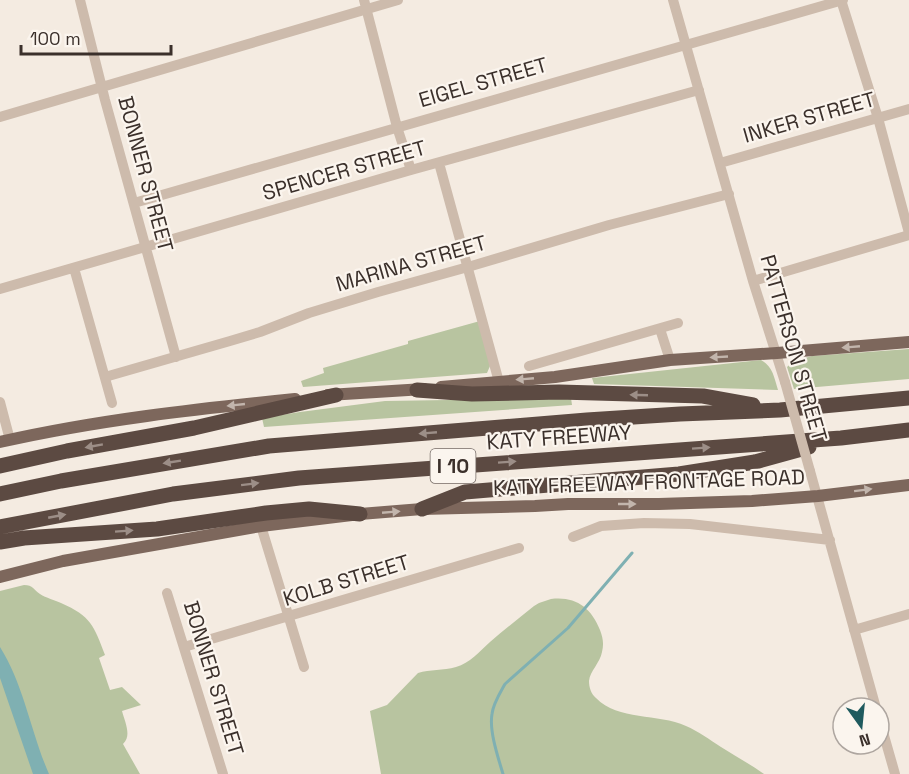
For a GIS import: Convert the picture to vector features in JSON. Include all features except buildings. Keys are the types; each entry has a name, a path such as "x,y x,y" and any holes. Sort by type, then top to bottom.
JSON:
{"highway":[{"path":"417,390 472,394 559,392 703,396 780,410"},
{"path":"0,466 67,451 194,428 336,395"},
{"name":"KATY FREEWAY","path":"0,494 61,481 269,447 587,420 780,410 909,398"},
{"name":"KATY FREEWAY","path":"0,527 173,494 299,478 841,438 909,430"},
{"path":"423,509 465,492 679,474 755,462 841,438"},
{"path":"0,542 24,538 157,529 309,509 360,514"}],"main road":[{"path":"5,441 114,420 223,406 555,377 670,360 909,342"},
{"name":"KATY FREEWAY FRONTAGE ROAD","path":"0,577 63,561 261,526 360,514 423,509 568,504 752,501 909,485"}],"street":[{"name":"BONNER STREET","path":"80,0 176,357"},
{"path":"0,117 102,88 365,4 398,0"},
{"name":"PATTERSON STREET","path":"673,0 753,281 777,353 873,696"},
{"path":"753,281 909,234 878,118 842,0"},
{"name":"EIGEL STREET","path":"134,203 842,0"},
{"path":"365,4 397,127 411,170"},
{"name":"SPENCER STREET","path":"0,289 439,162 699,90"},
{"name":"INKER STREET","path":"720,163 909,109"},
{"path":"439,162 499,382"},
{"name":"MARINA STREET","path":"105,377 260,332 309,313 369,295 609,225 729,194"},
{"path":"75,268 112,403"},
{"path":"529,366 678,323"},
{"path":"660,328 670,360"},
{"path":"0,402 5,441"},
{"path":"573,537 601,526 644,523 690,524 830,540"},
{"path":"261,526 304,667"},
{"name":"KOLB STREET","path":"184,647 519,548"},
{"name":"BONNER STREET","path":"167,592 223,774"},
{"path":"855,630 909,614"},
{"path":"890,756 895,774"}],"green space":[{"path":"480,321 490,366 487,373 303,387 301,381 324,373 323,368"},
{"path":"909,349 909,379 794,389 787,367 794,361 812,356"},
{"path":"761,360 771,369 778,390 594,384 592,378"},
{"path":"571,398 572,405 264,427 262,418 385,401"},
{"path":"24,585 71,608 90,623 105,655 99,658 110,690 122,687 141,705 122,711 127,733 123,744 140,774 0,774 0,591"},
{"path":"551,599 575,601 587,609 600,630 603,641 602,652 589,681 596,698 605,705 627,714 663,719 686,726 764,774 381,774 370,711 387,705 418,673 451,668 466,663 534,606"}],"water":[{"path":"0,647 15,677 49,774 33,774 0,678"}],"waterway":[{"path":"503,774 494,744 491,721 494,706 505,684 568,628 632,553"}]}
